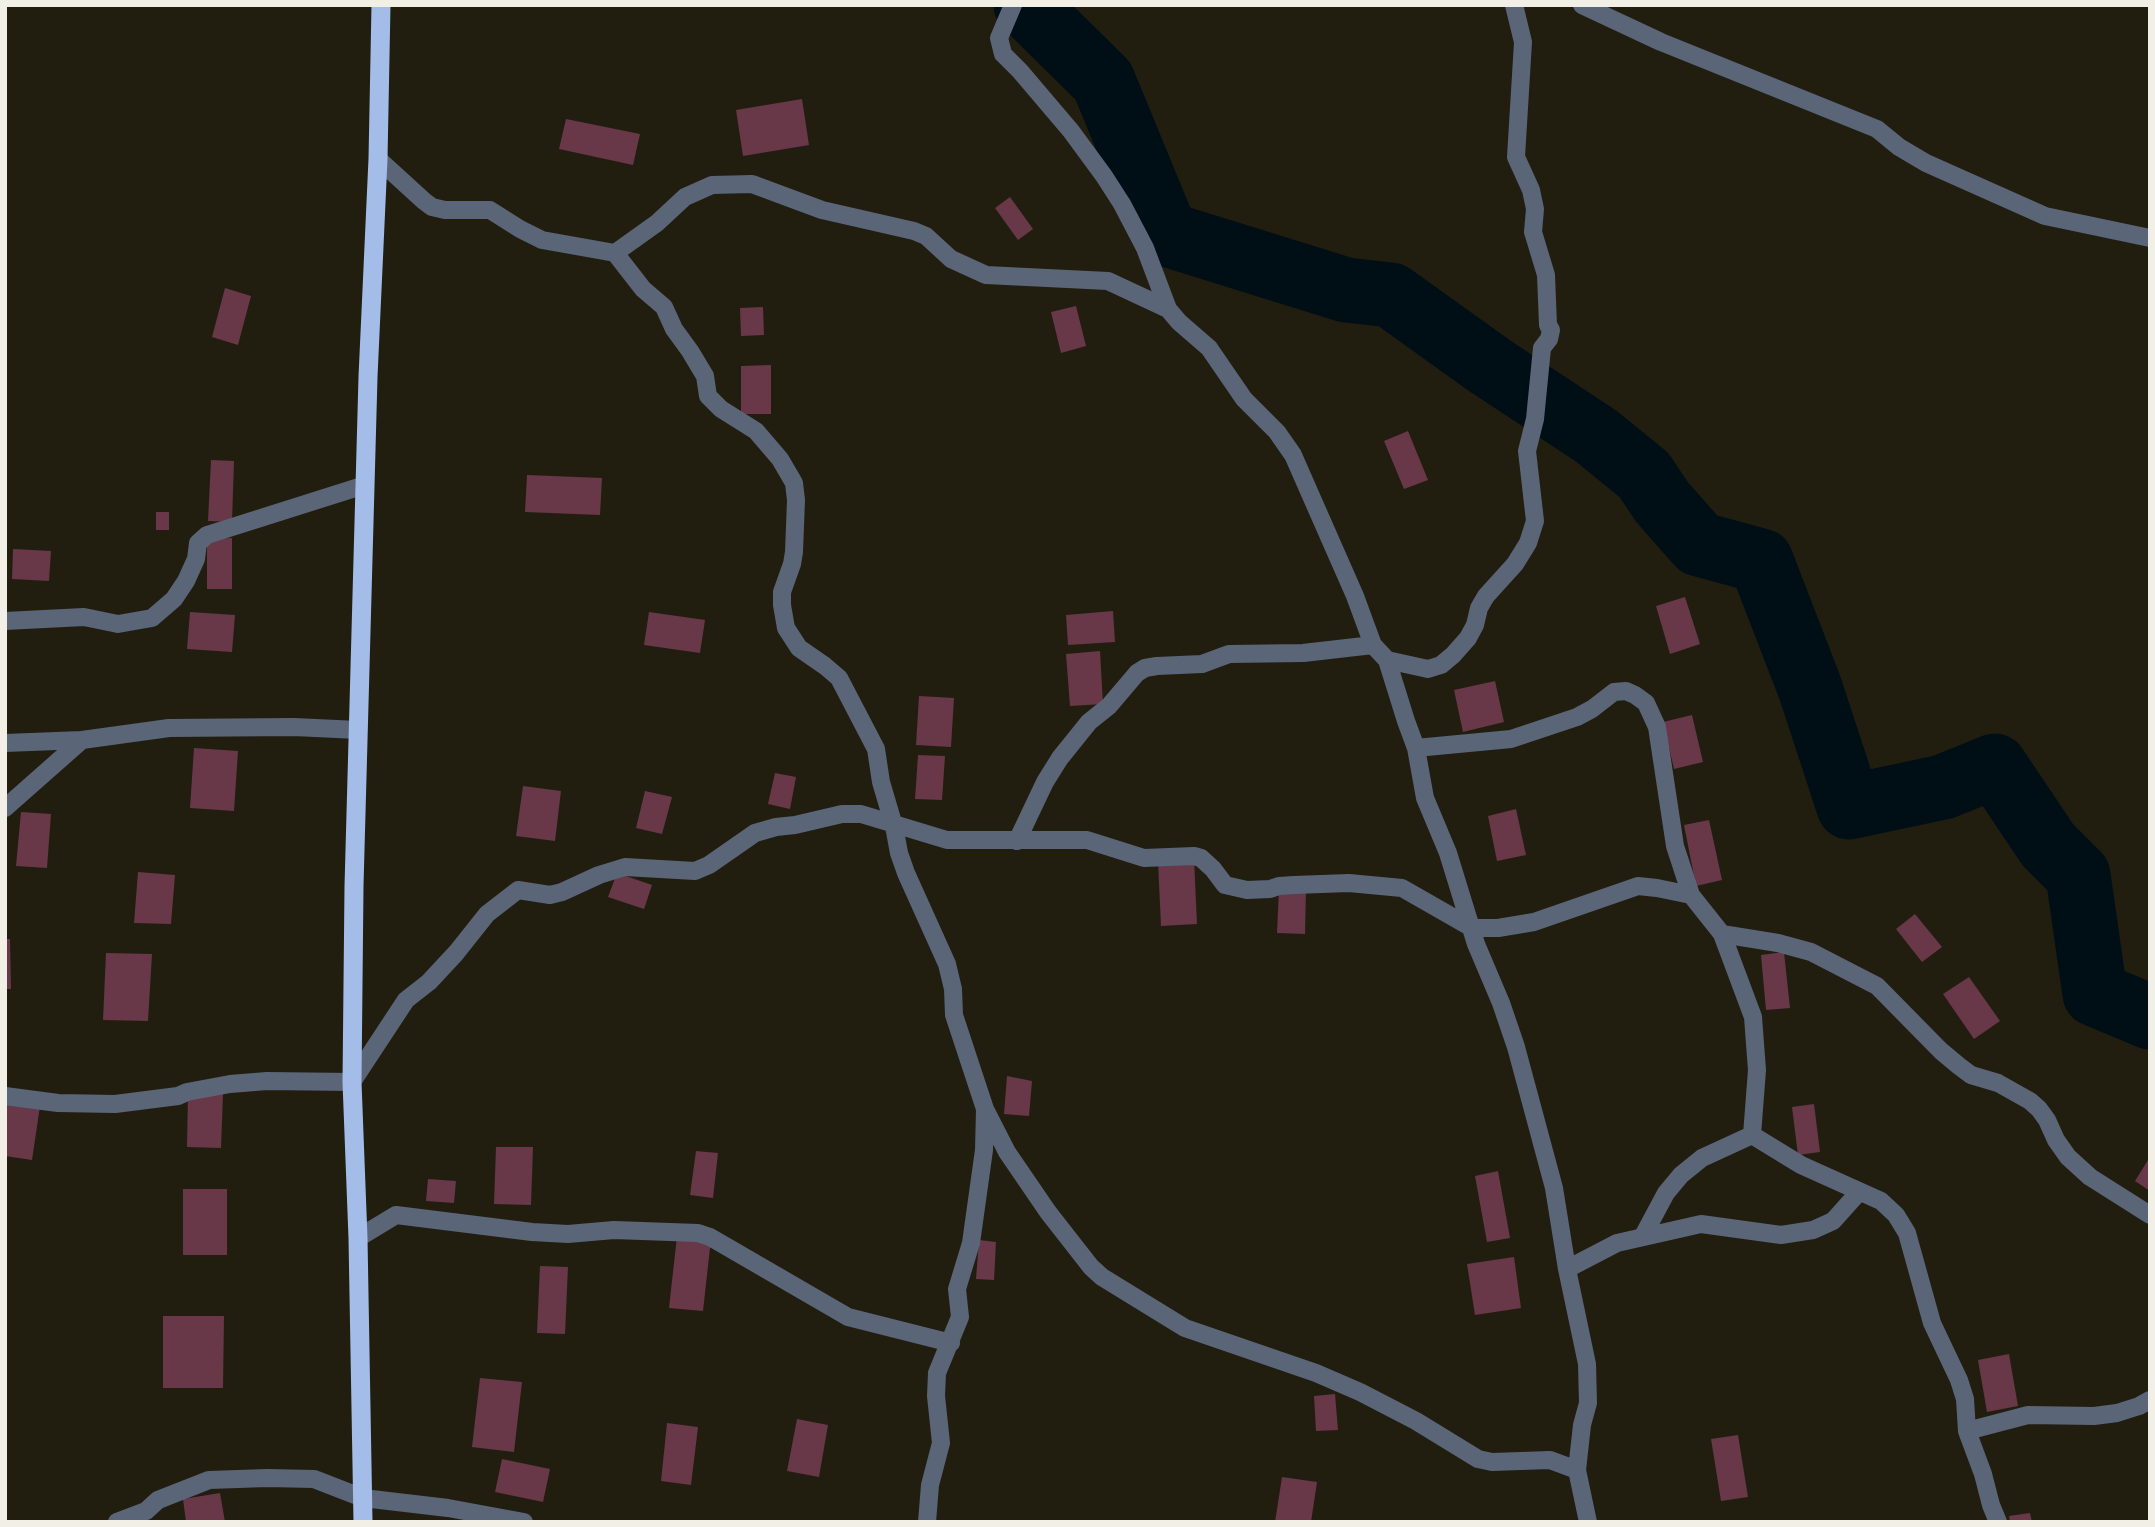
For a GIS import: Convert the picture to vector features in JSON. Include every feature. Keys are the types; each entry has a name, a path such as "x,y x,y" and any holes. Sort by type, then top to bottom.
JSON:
{"highway":[{"path":"363,1522 352,1082 358,730 381,5"}],"street":[{"path":"1013,5 999,38 1003,54 1071,131 1110,185 1145,248 1168,309 1209,348 1244,399 1277,432 1293,455 1355,596 1373,645 1387,660 1416,748 1425,798 1448,853 1476,944 1516,1047 1554,1188 1589,1382 1577,1470 1588,1522"},
{"path":"1387,660 1428,669 1441,665 1453,655 1472,632 1486,596 1515,564 1528,543 1535,521 1527,451 1535,419 1542,348 1549,340 1550,330 1546,275 1533,232 1535,209 1531,190 1516,158 1523,42 1514,5"},
{"path":"1582,5 1661,42 1877,129 1899,147 1926,163 2045,216 2150,238"},
{"path":"378,159 432,207 445,210 490,210 542,240 615,253 643,289 664,307 674,329 705,376 708,396 721,410 756,431 780,459 794,483 796,500 794,552 782,592 786,628 799,648 839,678 876,749 881,782 899,853 947,964 953,989 954,1015 985,1109 1007,1152 1048,1212 1091,1267 1102,1278 1185,1328 1316,1373 1360,1392 1416,1421 1478,1459 1492,1462 1550,1460 1577,1470"},
{"path":"615,253 657,223 685,197 712,185 752,184 822,210 914,231 926,236 951,260 986,275 1108,281 1168,309"},
{"path":"5,621 83,617 118,624 152,618 174,599 186,582 196,559 198,543 207,535 365,485"},
{"path":"1017,841 1045,782 1060,758 1089,722 1109,706 1137,673 1145,668 1202,664 1229,654 1303,653 1373,645"},
{"path":"1416,748 1511,739 1577,717 1614,692 1626,691 1646,703 1657,727 1675,846 1691,895 1721,934 1753,1017 1757,1070 1752,1135"},
{"path":"5,743 82,740 169,728 294,727 358,730"},
{"path":"5,808 82,740"},
{"path":"5,1096 58,1103 115,1104 178,1096 230,1084 267,1081 352,1082 406,1000 429,982 487,914 517,890 550,895 625,867 695,871 709,865 755,833 842,814 861,814 947,840 1087,840 1144,858 1194,856 1201,858 1226,885 1247,890 1349,883 1402,888 1472,928 1498,929 1534,922 1638,886 1691,895"},
{"path":"1721,934 1778,943 1811,952 1877,986 1959,1066 2030,1101 2039,1109 2068,1157 2090,1177 2150,1215"},
{"path":"927,1522 930,1485 941,1443 936,1396 937,1373 960,1317 957,1289 971,1243 984,1150 985,1109"},
{"path":"1752,1135 1801,1165 1881,1201 1896,1215 1907,1233 1932,1323 1959,1380 1965,1399 1967,1431 1997,1522"},
{"path":"1643,1236 1666,1193 1681,1175 1702,1158 1752,1135"},
{"path":"1567,1269 1617,1243 1701,1224 1790,1235 1813,1230 1833,1221 1859,1192"},
{"path":"358,1238 396,1215 532,1232 568,1234 614,1230 698,1233 710,1237 848,1317 951,1343"},
{"path":"1967,1431 2028,1415 2094,1416 2139,1406 2150,1400"},
{"path":"117,1522 146,1511 158,1500 209,1480 267,1478 314,1479 363,1497 449,1508 524,1522"}],"building":[{"path":"802,99 809,145 743,156 736,110"},
{"path":"566,119 640,134 633,165 559,149"},
{"path":"1010,197 1033,229 1018,240 995,208"},
{"path":"225,288 251,296 238,345 212,337"},
{"path":"1076,306 1086,346 1061,353 1051,312"},
{"path":"763,307 764,335 741,336 740,308"},
{"path":"771,365 771,414 741,414 741,366"},
{"path":"1408,431 1428,480 1404,489 1384,441"},
{"path":"211,460 234,461 232,522 208,521"},
{"path":"527,475 602,478 600,515 525,512"},
{"path":"156,512 169,512 169,530 156,530"},
{"path":"232,538 232,589 207,589 207,539"},
{"path":"13,549 51,551 49,581 12,579"},
{"path":"1685,597 1700,644 1670,654 1656,606"},
{"path":"1113,611 1115,642 1068,645 1066,615"},
{"path":"190,612 235,615 232,652 187,649"},
{"path":"649,612 705,620 700,653 644,645"},
{"path":"1100,651 1103,704 1070,706 1066,654"},
{"path":"1495,681 1504,722 1463,732 1454,690"},
{"path":"919,696 954,698 951,747 916,745"},
{"path":"1692,715 1703,762 1674,769 1663,722"},
{"path":"194,748 238,751 234,811 190,808"},
{"path":"918,755 945,756 942,800 915,799"},
{"path":"775,773 796,777 790,809 768,804"},
{"path":"523,786 561,791 555,841 516,836"},
{"path":"645,791 672,797 662,834 636,828"},
{"path":"1516,809 1526,855 1497,861 1488,816"},
{"path":"21,812 51,814 47,868 16,866"},
{"path":"1709,820 1722,880 1696,886 1684,825"},
{"path":"1194,859 1197,924 1161,926 1158,861"},
{"path":"138,872 175,875 171,924 134,923"},
{"path":"617,873 652,885 644,909 608,897"},
{"path":"1279,888 1306,889 1305,934 1277,933"},
{"path":"1915,914 1942,947 1922,962 1896,929"},
{"path":"5,939 10,939 11,989 5,989"},
{"path":"1784,952 1790,1008 1766,1010 1761,955"},
{"path":"106,953 152,954 148,1021 103,1020"},
{"path":"1969,977 2000,1021 1974,1039 1943,994"},
{"path":"1007,1076 1032,1081 1029,1116 1004,1114"},
{"path":"188,1094 223,1094 221,1148 187,1147"},
{"path":"6,1100 40,1106 32,1160 5,1156"},
{"path":"1814,1104 1820,1152 1798,1155 1792,1107"},
{"path":"496,1147 533,1147 531,1205 494,1204"},
{"path":"696,1151 718,1153 713,1198 690,1195"},
{"path":"2148,1160 2150,1162 2150,1191 2135,1181"},
{"path":"1498,1171 1510,1238 1487,1242 1475,1176"},
{"path":"428,1179 456,1181 454,1203 426,1201"},
{"path":"183,1189 227,1189 227,1255 183,1255"},
{"path":"677,1236 711,1239 703,1311 669,1308"},
{"path":"979,1240 996,1242 994,1280 976,1279"},
{"path":"1514,1257 1521,1308 1475,1315 1467,1264"},
{"path":"540,1266 568,1267 565,1334 537,1333"},
{"path":"163,1316 224,1316 223,1388 163,1388"},
{"path":"2009,1354 2018,1406 1987,1412 1978,1360"},
{"path":"480,1378 522,1382 514,1452 472,1447"},
{"path":"1335,1394 1338,1430 1316,1431 1314,1396"},
{"path":"797,1419 828,1425 819,1477 787,1471"},
{"path":"667,1423 698,1427 691,1485 661,1481"},
{"path":"1738,1435 1748,1497 1721,1501 1711,1439"},
{"path":"502,1459 550,1469 543,1502 495,1492"},
{"path":"1282,1477 1317,1482 1311,1522 1275,1522"},
{"path":"220,1493 225,1522 186,1522 183,1499"},
{"path":"2030,1513 2032,1522 2010,1522 2009,1516"}],"waterway":[{"path":"1026,5 1103,81 1166,234 1346,290 1391,295 1490,366 1596,436 1644,475 1662,502 1699,544 1761,561 1810,688 1849,807 1943,787 1995,766 2048,845 2078,875 2095,994 2150,1017"}]}
